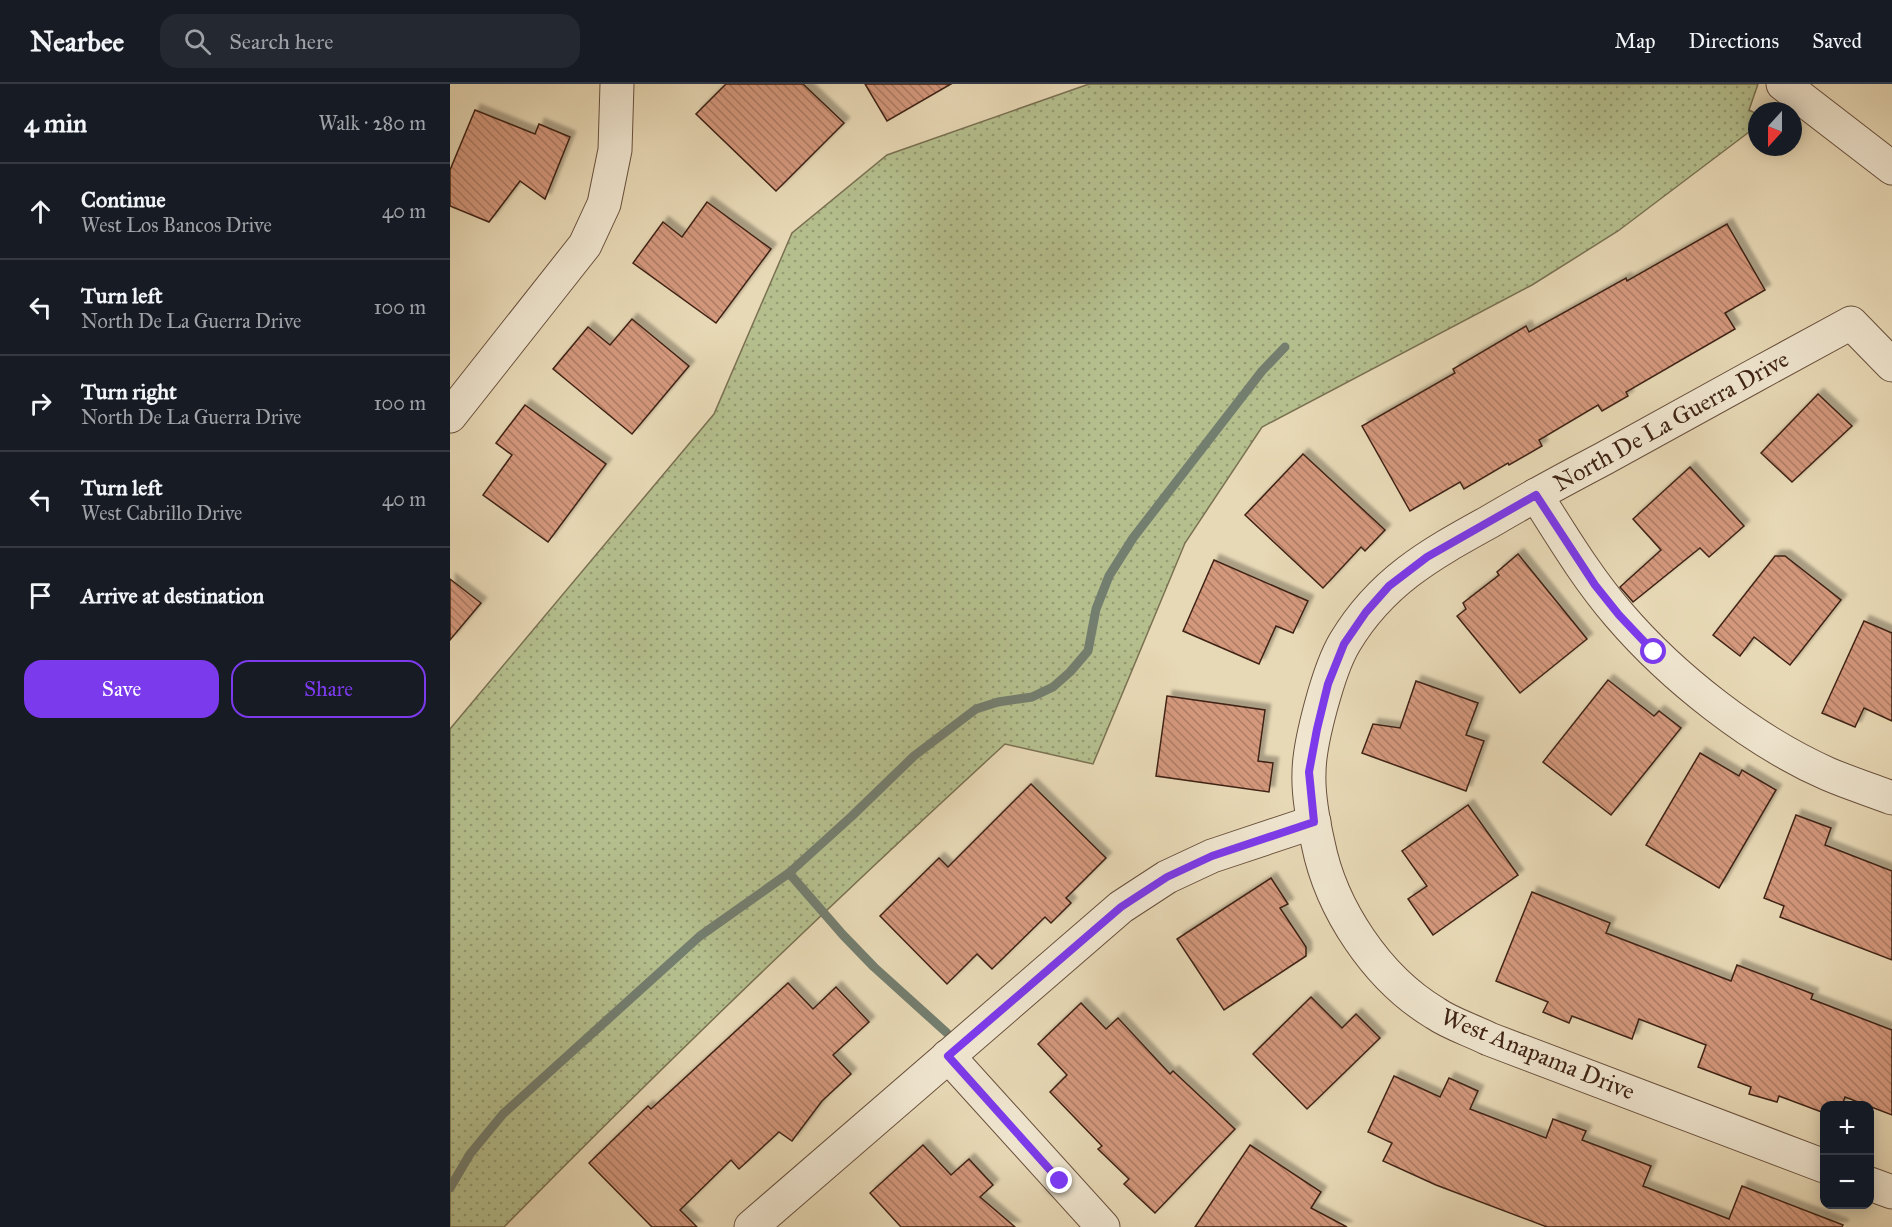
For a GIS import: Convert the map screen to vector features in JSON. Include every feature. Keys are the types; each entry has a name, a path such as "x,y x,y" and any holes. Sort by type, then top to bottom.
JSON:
{"street":[{"path":"450,416 585,245 604,204 615,150 617,84"},
{"path":"1783,84 1892,168"},
{"name":"North De La Guerra Drive","path":"1314,822 1309,772 1328,684 1344,644 1366,612 1389,586 1427,557 1851,323 1892,364"},
{"path":"1536,495 1595,585 1619,615 1687,682 1729,716 1781,749 1827,774 1892,798"},
{"path":"751,1227 1121,907 1167,877 1212,856 1314,822"},
{"name":"West Anapama Drive","path":"1314,822 1322,863 1341,910 1362,943 1396,984 1435,1014 1489,1039 1820,1164"},
{"path":"948,1056 1103,1227"},
{"path":"1874,1186 1892,1192"}],"green space":[{"path":"1089,84 1758,84 1752,102 1748,102 1748,133 1618,231 1532,285 1262,427 1185,543 1093,764 1005,744 751,982 504,1227 450,1227 450,729 714,414 792,233 887,155"}],"building":[{"path":"726,84 803,84 844,123 776,191 696,114"},
{"path":"865,84 951,84 887,121"},
{"path":"475,110 535,134 539,124 570,137 545,199 520,181 489,222 450,206 450,170"},
{"path":"707,202 771,249 716,323 633,263 663,222 682,237"},
{"path":"1727,224 1765,290 1725,313 1735,329 1626,392 1628,396 1602,411 1598,405 1539,440 1542,446 1509,465 1508,463 1464,489 1460,482 1410,511 1362,426 1455,373 1453,369 1526,326 1529,332 1626,278 1627,281"},
{"path":"632,319 689,366 632,434 553,369 588,327 610,345"},
{"path":"1818,394 1852,426 1792,482 1761,453"},
{"path":"525,405 606,464 548,542 483,495 512,455 496,443"},
{"path":"1303,454 1385,530 1365,551 1361,547 1323,588 1245,515"},
{"path":"1690,467 1744,526 1709,557 1700,548 1633,602 1620,587 1661,550 1633,519"},
{"path":"1518,554 1587,639 1520,693 1457,616 1466,609 1463,603 1499,575 1497,572"},
{"path":"1775,556 1785,556 1841,600 1790,665 1754,637 1740,656 1713,635"},
{"path":"1214,560 1308,601 1293,633 1276,626 1259,664 1183,631"},
{"path":"450,579 481,603 450,640"},
{"path":"1864,621 1892,633 1892,721 1864,708 1855,727 1822,713"},
{"path":"1608,680 1654,716 1659,711 1681,728 1611,815 1543,762"},
{"path":"1416,681 1478,703 1466,735 1484,741 1466,791 1362,753 1373,724 1400,728"},
{"path":"1167,696 1265,710 1258,761 1273,763 1269,792 1156,776"},
{"path":"1700,753 1739,776 1742,770 1776,790 1719,888 1646,845"},
{"path":"1031,784 1106,858 1066,898 1071,903 1051,923 1045,917 992,969 977,954 947,984 880,916 939,858 948,867"},
{"path":"1468,805 1518,875 1433,935 1408,899 1427,886 1402,851"},
{"path":"1796,815 1831,828 1825,845 1892,871 1892,960 1780,917 1784,906 1764,898"},
{"path":"1271,878 1288,904 1280,908 1306,947 1306,956 1224,1010 1177,939"},
{"path":"1532,892 1610,923 1606,933 1731,981 1737,965 1813,994 1811,999 1892,1030 1892,1115 1874,1108 1874,1101 1855,1101 1845,1097 1844,1101 1820,1101 1820,1111 1779,1096 1777,1102 1749,1094 1751,1087 1698,1067 1706,1045 1639,1019 1632,1039 1572,1016 1569,1023 1543,1012 1548,1002 1496,981"},
{"path":"788,983 813,1009 836,987 869,1022 833,1055 851,1074 822,1101 792,1141 779,1132 739,1169 731,1160 680,1210 697,1227 652,1227 589,1163 648,1106 651,1109"},
{"path":"1311,997 1342,1028 1356,1014 1380,1038 1307,1109 1253,1054"},
{"path":"1081,1003 1106,1029 1118,1018 1170,1074 1173,1071 1235,1129 1155,1213 1124,1184 1129,1179 1098,1149 1102,1146 1050,1092 1067,1075 1038,1044"},
{"path":"1394,1076 1440,1097 1449,1078 1478,1091 1470,1109 1546,1138 1553,1119 1586,1131 1582,1140 1651,1166 1643,1186 1729,1219 1742,1186 1843,1225 1842,1227 1547,1227 1436,1185 1383,1161 1392,1143 1368,1132"},
{"path":"923,1145 951,1175 969,1159 993,1185 980,1197 1015,1227 901,1227 870,1193"},
{"path":"1250,1145 1321,1192 1311,1208 1347,1227 1195,1227"}],"waterway":[{"path":"450,1188 470,1154 503,1114 700,936 789,873 914,756 976,709 998,702 1032,697 1053,687 1070,672 1088,651 1096,609 1109,576 1133,538 1262,371 1285,347"},
{"path":"789,873 874,967 947,1033"}],"route":[{"path":"1060,1181 948,1056 1121,907 1167,877 1212,856 1314,822 1309,772 1328,684 1344,644 1366,612 1389,586 1427,557 1536,495 1595,585 1619,615 1654,652"}]}
